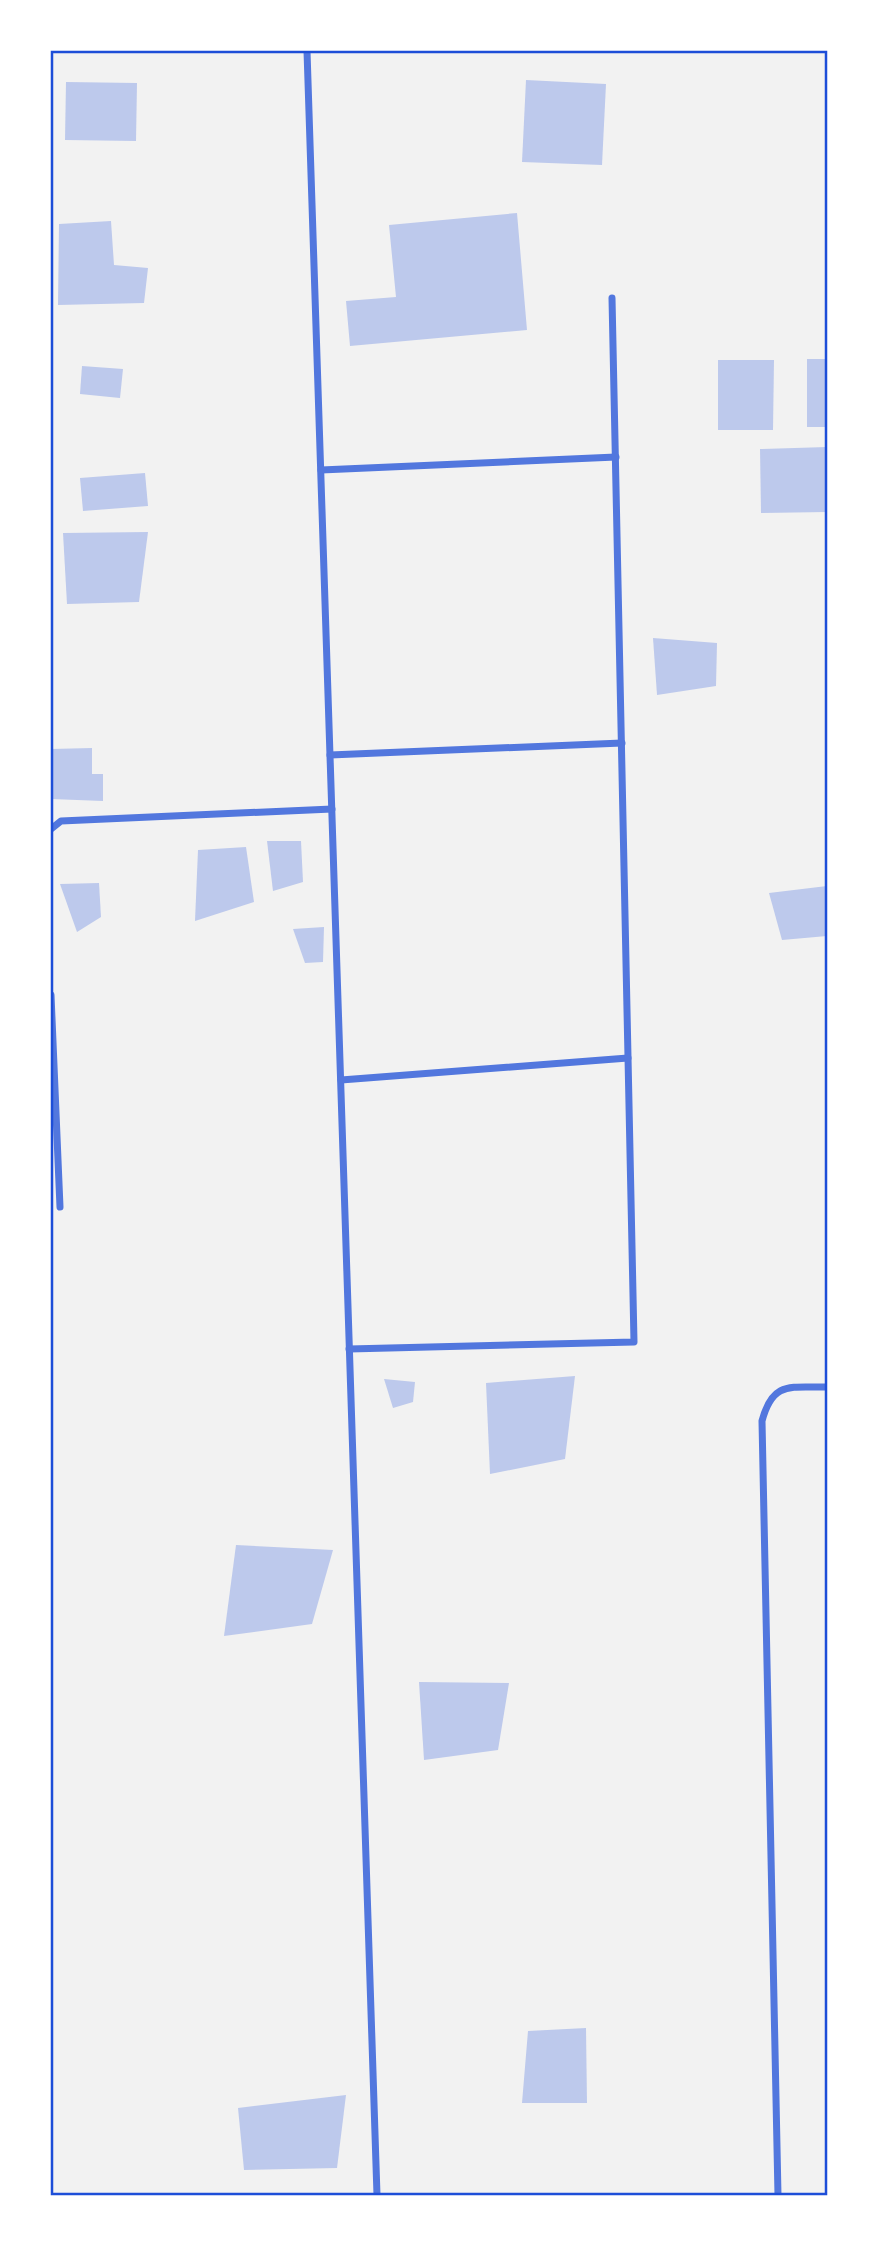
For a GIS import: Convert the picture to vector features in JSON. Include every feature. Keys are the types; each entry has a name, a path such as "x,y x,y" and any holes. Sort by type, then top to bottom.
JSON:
{"street":[{"path":"307,51 377,2195"},
{"path":"349,1349 634,1342 612,298"},
{"path":"321,470 615,457"},
{"path":"330,755 622,743"},
{"path":"51,829 61,821 332,808"},
{"path":"51,995 60,1207"},
{"path":"341,1080 628,1058"},
{"path":"778,2195 762,1421 766,1404 784,1388 827,1387"}],"building":[{"path":"526,80 606,84 602,165 522,162"},
{"path":"66,82 137,83 136,141 65,140"},
{"path":"517,213 527,330 350,346 346,301 396,297 389,225"},
{"path":"111,221 114,265 148,268 144,303 58,305 59,224"},
{"path":"807,359 827,359 827,427 807,427"},
{"path":"718,360 774,360 773,430 718,430"},
{"path":"82,366 123,369 120,398 80,394"},
{"path":"827,447 827,512 761,513 760,449"},
{"path":"145,473 148,506 83,511 80,478"},
{"path":"148,532 139,602 67,604 63,533"},
{"path":"653,638 717,643 716,686 657,695"},
{"path":"92,748 92,774 103,774 103,801 51,799 51,749"},
{"path":"267,841 301,841 303,882 273,891"},
{"path":"246,847 254,902 195,921 198,850"},
{"path":"99,883 101,917 77,932 60,884"},
{"path":"827,886 827,936 782,940 769,893"},
{"path":"324,927 323,962 305,963 293,929"},
{"path":"575,1376 565,1459 490,1474 486,1383"},
{"path":"384,1379 415,1382 413,1402 393,1408"},
{"path":"236,1545 333,1550 312,1624 224,1636"},
{"path":"419,1682 509,1683 498,1750 424,1760"},
{"path":"586,2028 587,2103 522,2103 528,2031"},
{"path":"346,2095 337,2168 244,2170 238,2108"}]}
